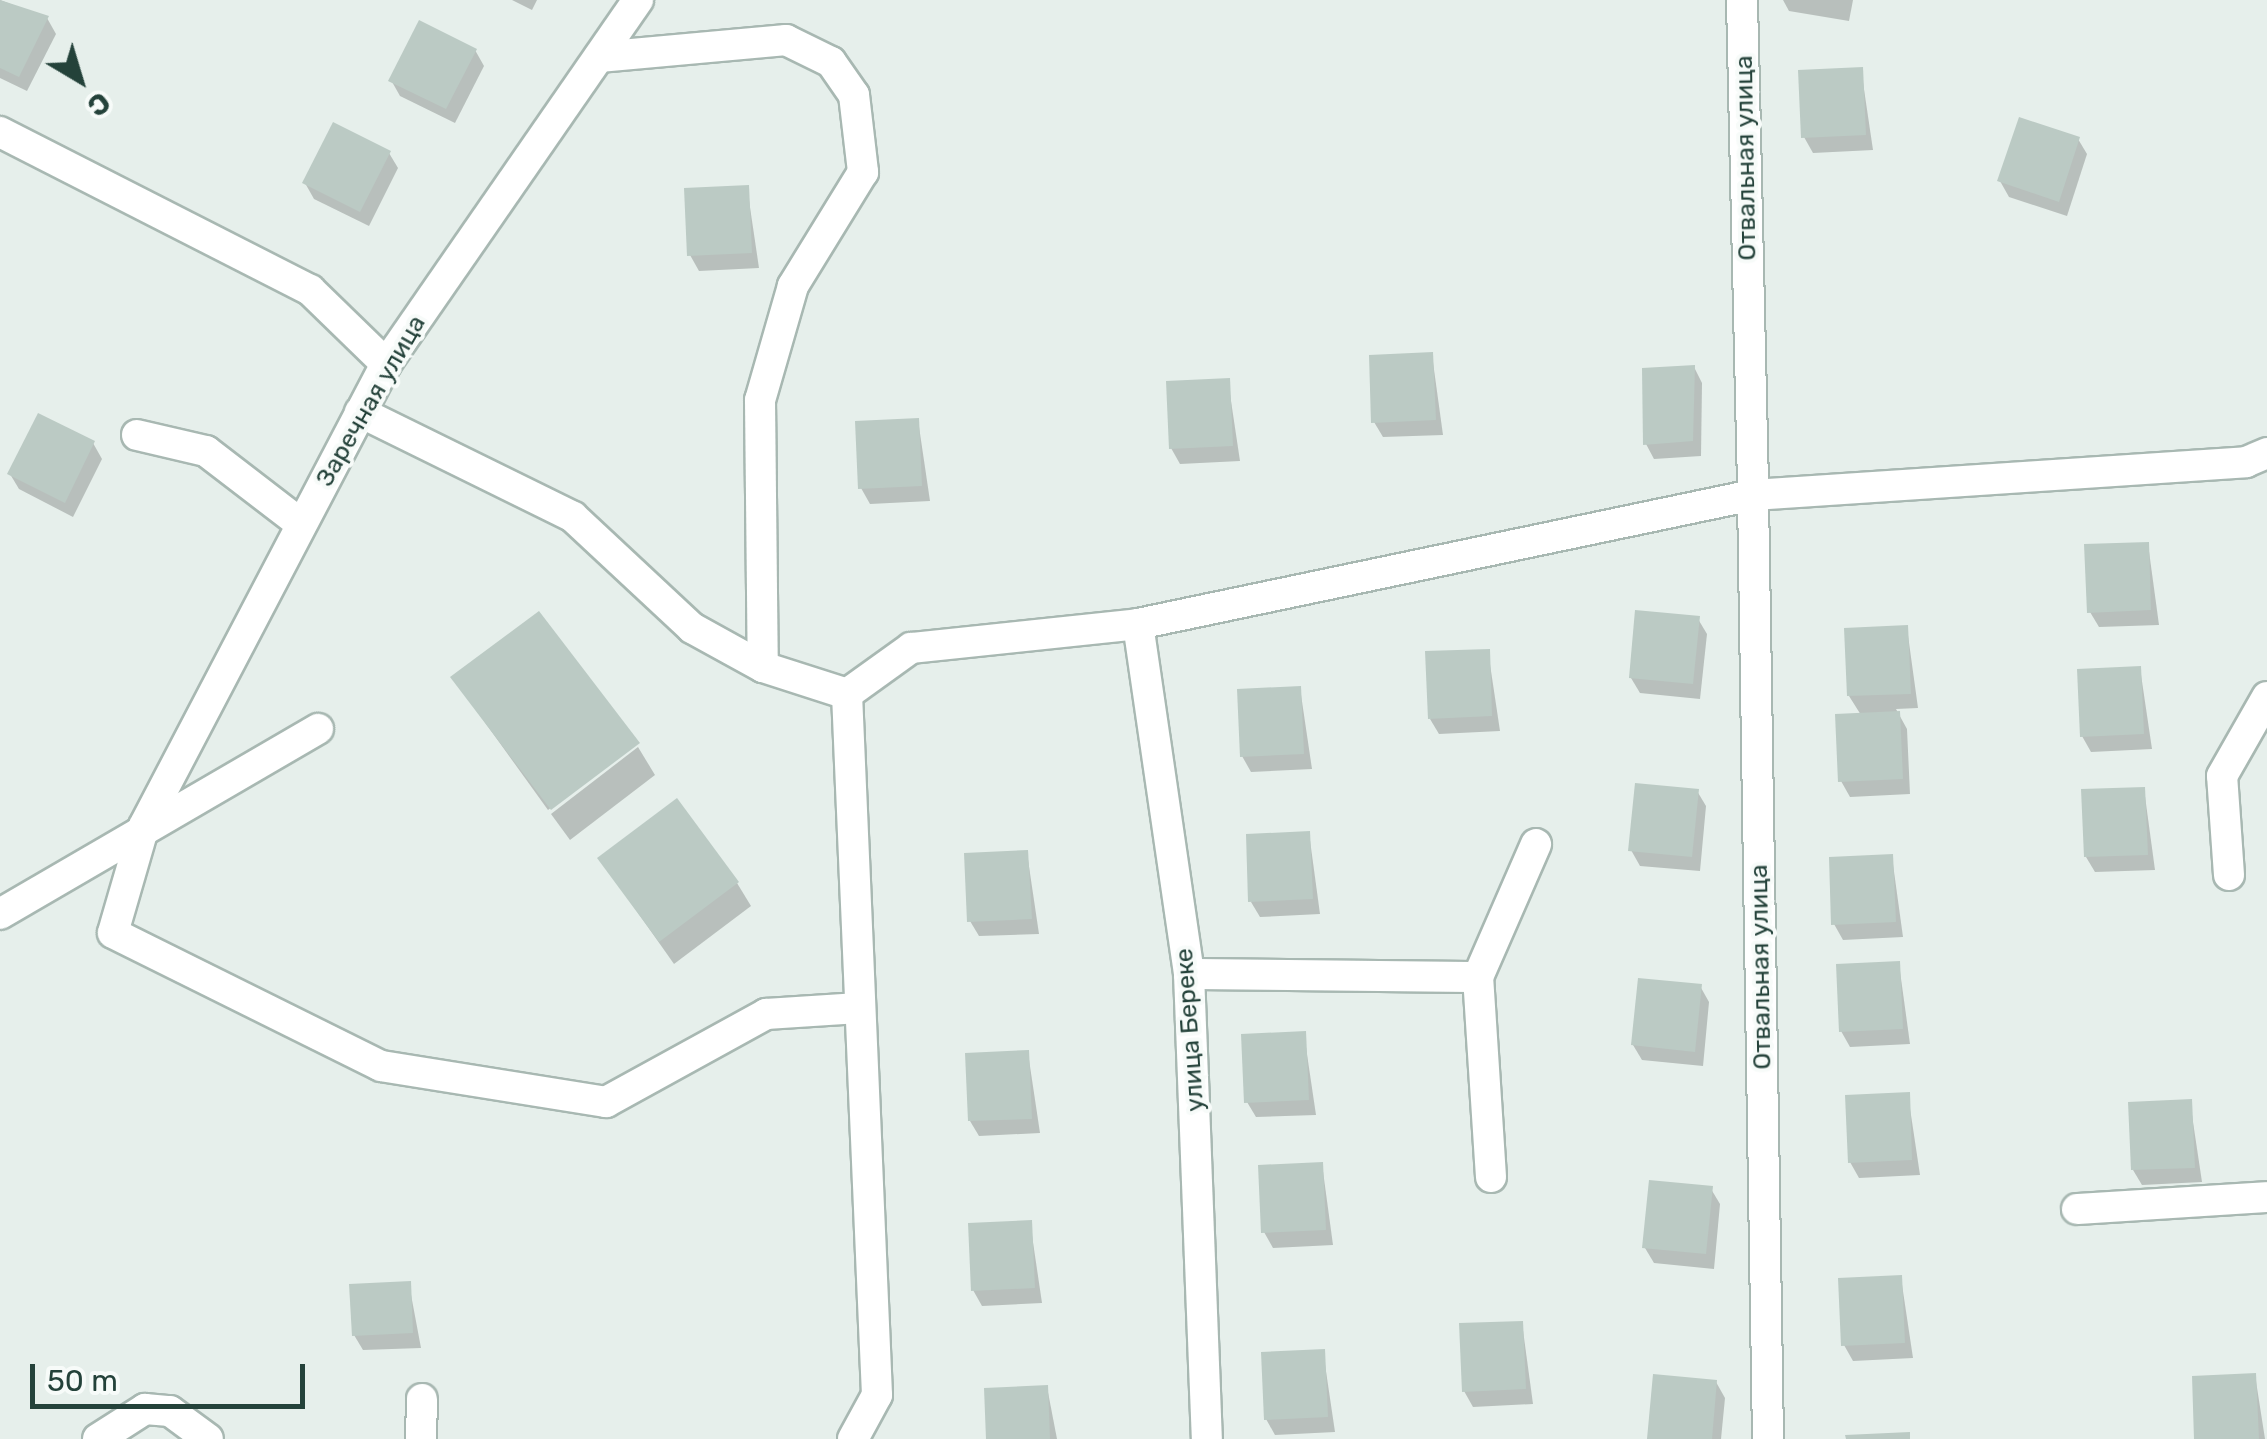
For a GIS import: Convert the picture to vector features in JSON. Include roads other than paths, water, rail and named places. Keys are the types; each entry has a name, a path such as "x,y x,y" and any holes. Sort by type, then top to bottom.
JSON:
{"street":[{"name":"Заречная улица","path":"638,0 386,364 144,826 113,933 381,1066 606,1102 766,1014 859,1008"},
{"name":"Отвальная улица","path":"1742,0 1768,1439"},
{"path":"598,57 786,40 831,62 854,96 862,172 792,286 760,400 763,666"},
{"path":"0,132 310,290 386,364"},
{"path":"360,412 573,517 692,628 763,666 846,694"},
{"path":"137,435 206,451 300,524"},
{"path":"846,694 911,648 1138,624 1752,495 2260,465"},
{"name":"улица Береке","path":"1138,624 1190,974 1207,1439"},
{"path":"846,694 880,1439"},
{"path":"2229,875 2222,776 2267,697"},
{"path":"0,914 144,826 318,729"},
{"path":"1491,1177 1478,978 1536,844"},
{"path":"1190,974 1478,978"},
{"path":"2077,1209 2267,1197"},
{"path":"853,1439 876,1395"},
{"path":"420,1439 422,1399"},
{"path":"98,1439 145,1410 170,1411 208,1439"}]}
